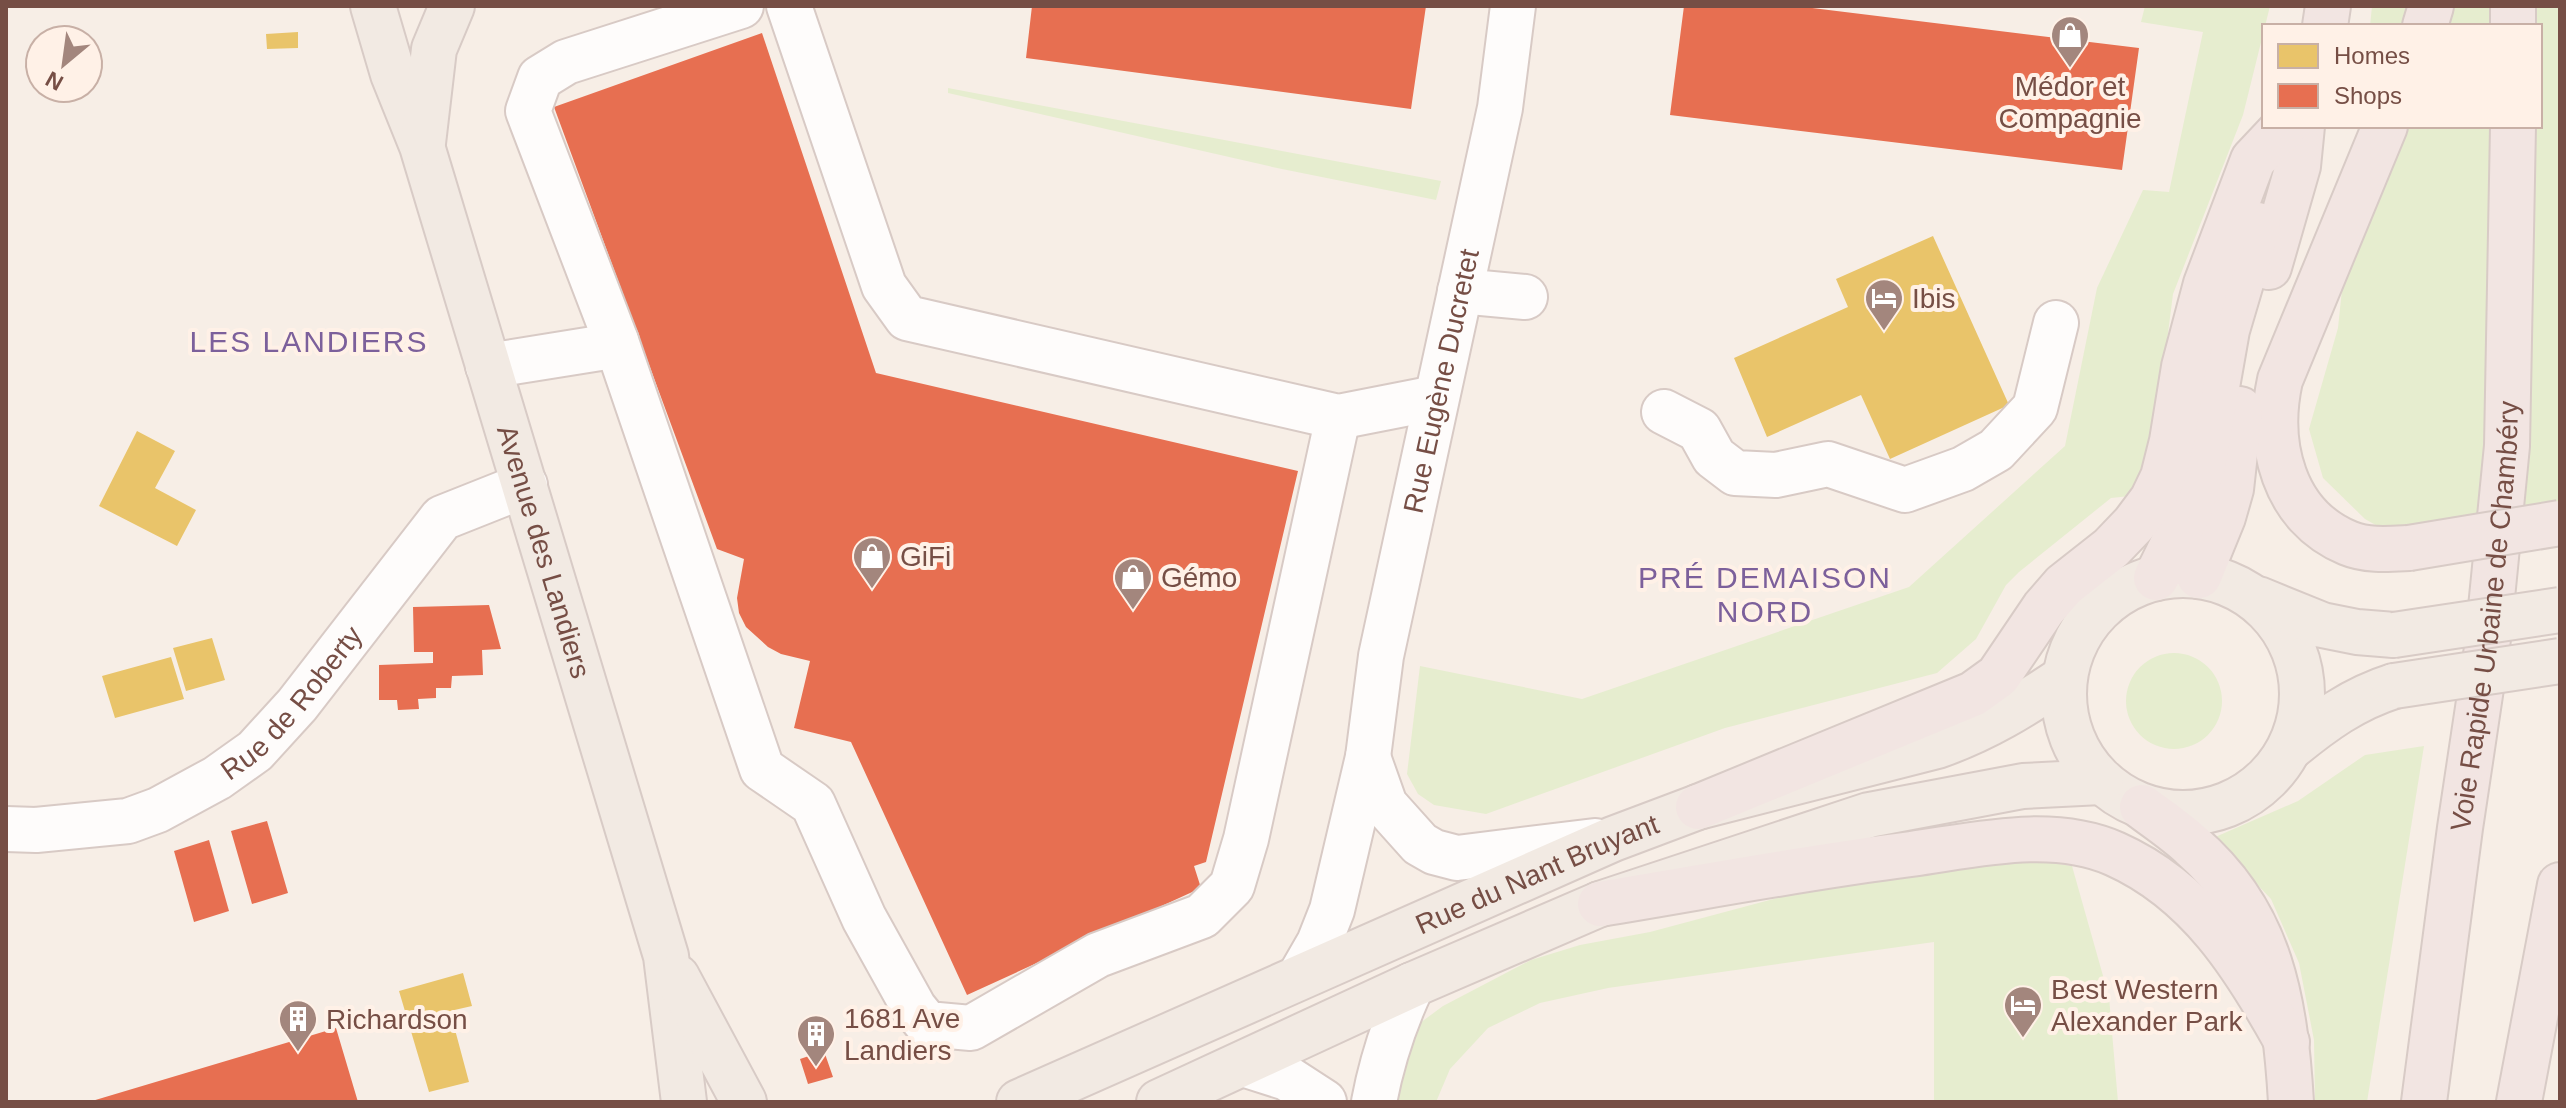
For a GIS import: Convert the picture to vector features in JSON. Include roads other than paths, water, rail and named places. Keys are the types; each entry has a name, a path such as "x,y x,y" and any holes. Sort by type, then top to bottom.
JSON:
{"highway":[{"path":"1698,807 1973,694 1998,676 2044,608 2064,585 2111,548 2134,524 2152,500 2163,477 2184,367 2212,270 2253,160 2283,128"},
{"path":"2178,577 2190,509 2203,466 2227,330 2247,257 2295,128"},
{"path":"2178,577 2223,517 2231,489 2248,338 2298,166 2302,128"},
{"path":"2384,128 2280,380 2274,425 2276,449 2291,491 2314,523 2350,544 2376,549 2409,548 2560,523"},
{"name":"Voie Rapide Urbaine de Chambéry","path":"2424,1102 2487,648 2505,461 2513,128"},
{"path":"2142,807 2193,846 2242,904 2262,941 2272,967 2287,1042 2291,1102"},
{"path":"1600,904 1856,861 2007,841 2042,840 2088,845 2112,852 2141,867 2200,913 2219,933 2241,965 2287,1042"},
{"path":"2519,1102 2560,885"},
{"path":"2536,1102 2560,896"}],"main road":[{"name":"Avenue des Landiers","path":"373,6 393,74 422,146 666,956 684,1102"},
{"name":"Avenue des Landiers","path":"422,146 434,49 452,6"},
{"path":"2250,596 2276,619 2293,649 2302,682 2301,716 2290,748 2273,773 2251,793 2225,806 2196,813 2142,807 2120,796 2101,782 2083,760 2070,734 2064,706 2064,678 2072,650 2085,625 2105,604 2129,588 2178,577 2219,581 2322,625 2394,635 2560,610"},
{"path":"2290,748 2349,703 2394,686 2560,661"},
{"name":"Rue du Nant Bruyant","path":"1019,1102 1613,839 1698,807 1973,734 2015,711 2064,678"},
{"name":"Rue du Nant Bruyant","path":"1159,1102 1412,985 1600,904 1869,815 2023,786 2101,782"},
{"name":"Avenue des Landiers","path":"666,956 744,1102"}],"street":[{"path":"741,6 566,62 540,78 528,111 616,341 762,769 813,804 864,918 914,1008 927,1024 971,1028 1098,955 1202,916 1232,886 1246,839 1338,417"},
{"path":"789,6 884,286 907,318 1338,417 1435,398"},
{"name":"Rue Eugène Ducretet","path":"1300,976 1319,943 1332,910 1368,757 1381,656 1500,108 1513,6"},
{"path":"1460,291 1525,297"},
{"path":"1664,412 1699,430 1714,457 1735,473 1776,475 1828,464 1905,490 1963,469 1996,450 2035,408 2056,323"},
{"path":"488,366 600,348 616,341"},
{"name":"Rue de Roberty","path":"6,829 36,830 128,821 158,810 217,778 255,751 297,705 442,518 525,485"},
{"name":"Rue Eugène Ducretet","path":"1368,757 1385,805 1420,844 1434,852 1457,858 1613,839"},
{"path":"1374,1102 1381,1063 1394,1022 1412,985"},
{"path":"1243,1064 1287,1078 1313,1092 1324,1102"}],"place":[{"name":"Médor et Compagnie","path":"2070,69"},
{"name":"Ibis","path":"1884,332"},
{"name":"GiFi","path":"872,590"},
{"name":"Gémo","path":"1133,611"},
{"name":"Best Western Alexander Park","path":"2023,1039"},
{"name":"Richardson","path":"298,1053"},
{"name":"1681 Ave Landiers","path":"816,1068"}],"district":[{"name":"LES LANDIERS","path":"309,342"},
{"name":"PRÉ DEMAISON NORD","path":"1765,595"}]}
